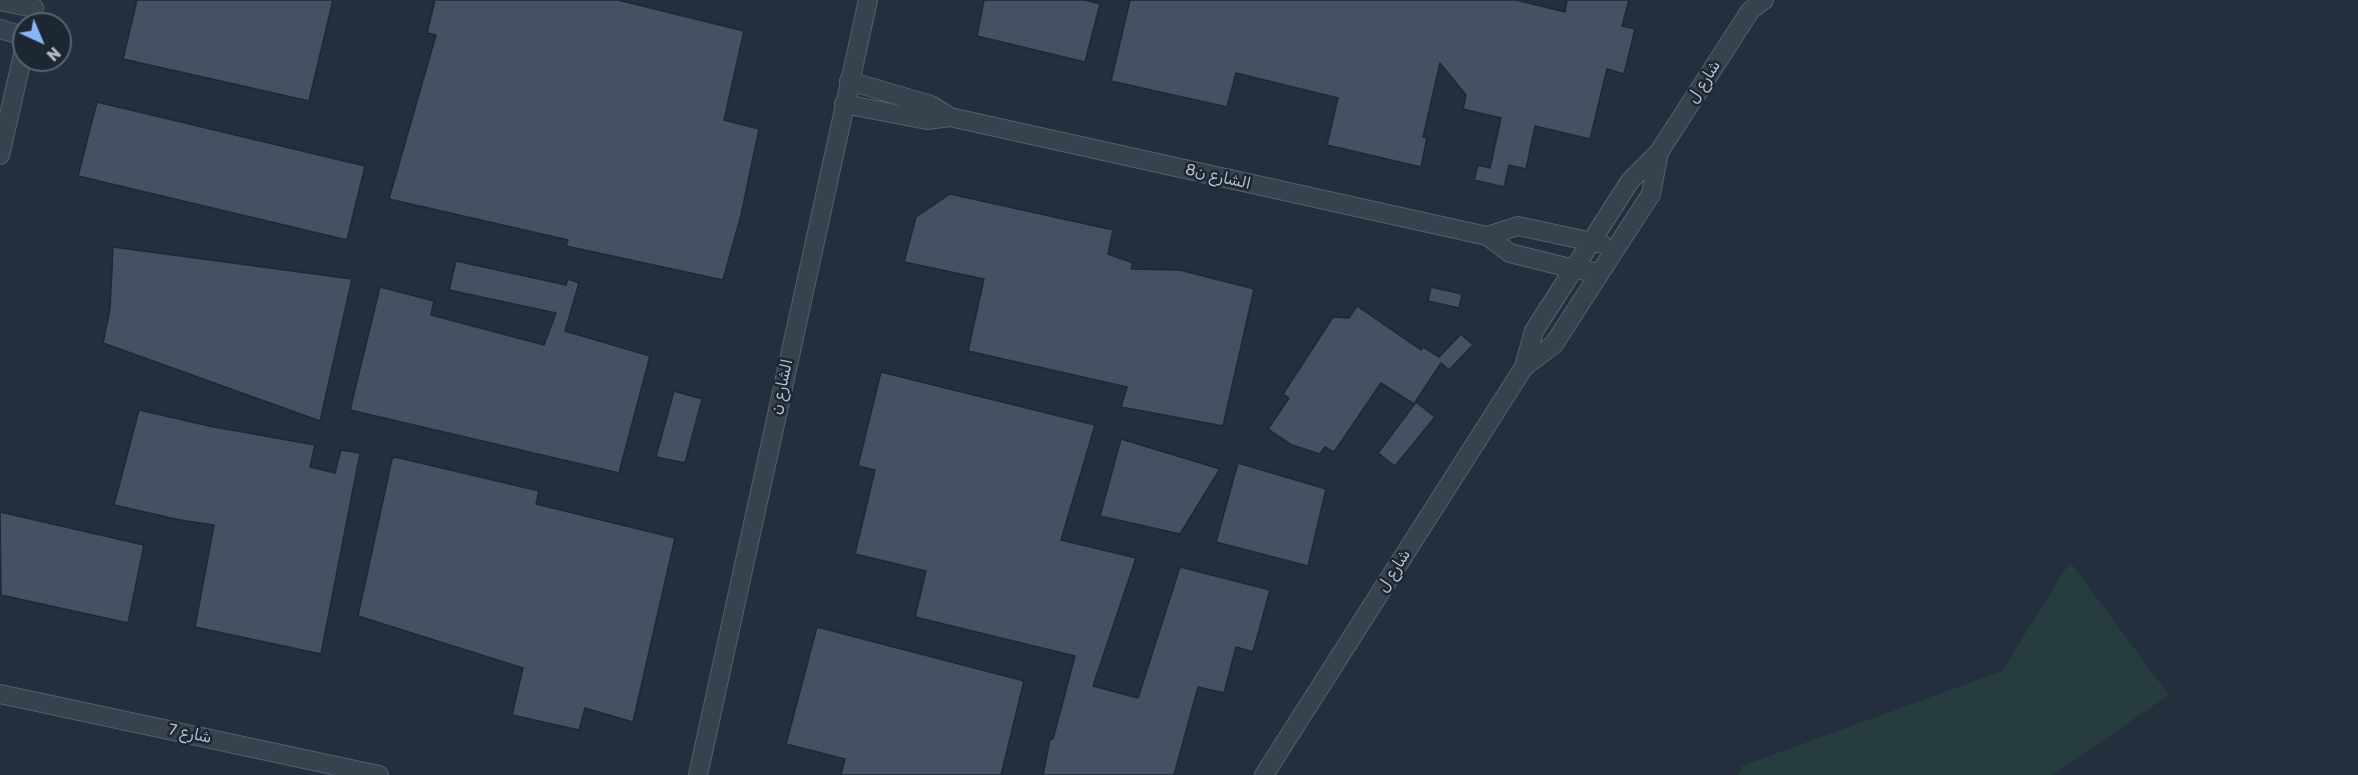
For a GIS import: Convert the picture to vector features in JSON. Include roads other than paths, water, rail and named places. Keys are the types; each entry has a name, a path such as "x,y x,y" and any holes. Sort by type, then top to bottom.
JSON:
{"street":[{"name":"الشارع ن","path":"698,775 868,0"},
{"path":"0,1 33,11"},
{"name":"شارع ل","path":"1264,775 1524,367 1534,331 1591,241 1630,181 1659,152 1755,4"},
{"path":"0,155 19,72"},
{"name":"الشارع ن8","path":"849,81 931,105 950,117 1487,236 1510,253 1600,273"},
{"name":"الشارع ن8","path":"844,104 927,120 950,117"},
{"name":"شارع ل","path":"1524,367 1554,344 1651,194 1659,152"},
{"path":"1487,236 1518,226 1616,248"},
{"name":"شارع 7","path":"0,694 379,775"}]}
